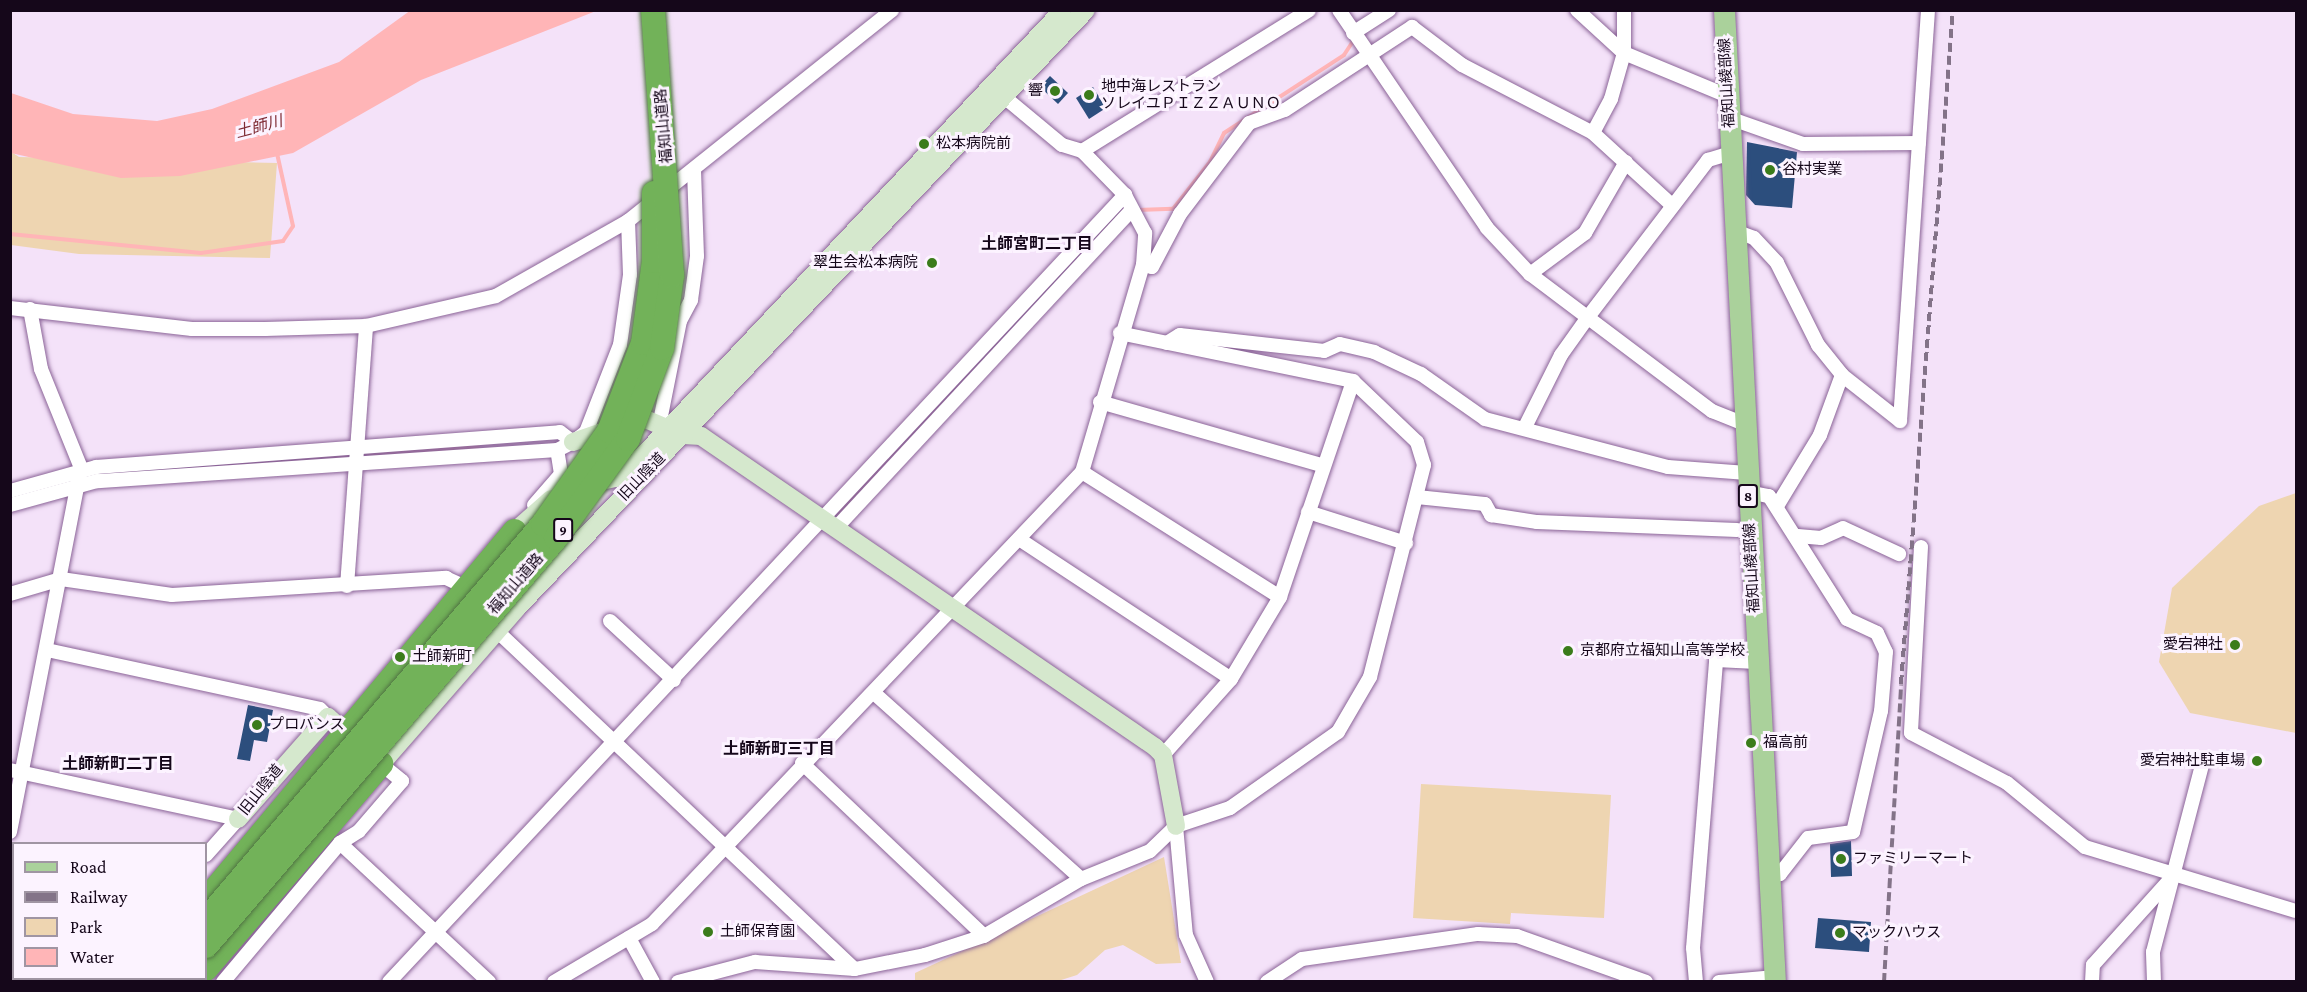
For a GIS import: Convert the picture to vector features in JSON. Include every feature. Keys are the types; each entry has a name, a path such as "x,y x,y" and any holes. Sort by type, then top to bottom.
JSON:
{"highway":[{"name":"福知山道路","path":"207,919 543,524 609,431 643,343 651,292 655,224 643,10"},
{"name":"福知山道路","path":"207,945 556,538 628,439 662,348 672,275 653,10"},
{"path":"207,899 337,723 515,531"},
{"path":"207,968 381,764"}],"main road":[{"name":"福知山綾部線","path":"1724,10 1774,979"}],"street":[{"path":"10,308 192,329 366,326 496,296 628,221 892,10"},
{"path":"515,531 562,489 615,478 634,465 1063,10"},
{"name":"旧山陰道","path":"381,764 670,428 1086,10"},
{"path":"1082,151 1309,10"},
{"path":"1339,10 1488,228 1530,274 1712,411 1745,424"},
{"path":"1353,33 1389,10"},
{"path":"1577,10 1624,53 1728,96"},
{"path":"1593,133 1611,99 1624,53 1624,10"},
{"path":"1735,231 1754,238 1777,263 1818,345 1842,375 1900,421 1928,10"},
{"path":"1143,265 1152,267 1180,214 1249,123 1285,110 1367,54 1412,27 1462,65 1593,133 1673,206"},
{"path":"554,981 652,924 729,848 802,763 874,693 951,605 1019,539 1082,472 1120,333 1143,265 1145,233 1130,212 1125,195 1082,151 1062,145 1002,95"},
{"path":"1729,118 1803,144 1919,143"},
{"path":"1525,427 1561,355 1588,317 1708,160 1731,153"},
{"path":"1530,274 1585,233 1626,162"},
{"path":"670,428 680,321 691,300 697,256 694,169"},
{"path":"829,523 1125,195"},
{"path":"389,981 615,741 1130,212"},
{"path":"564,442 585,432 620,345 630,275 628,221"},
{"path":"10,832 16,772 47,650 81,469 42,369 30,309"},
{"path":"347,586 366,326"},
{"path":"678,981 754,962 855,969 925,956 984,936 1081,879 1150,851 1176,826 1230,808 1338,732 1370,677 1406,543 1424,465 1417,442 1353,381 1120,333"},
{"path":"1167,343 1180,335 1324,351 1340,344 1374,352 1421,374 1485,418 1668,467 1748,482 1769,496 1798,536 1847,619 1877,633 1886,652 1886,678 1853,832 1808,838 1780,874 1768,875"},
{"path":"1777,506 1820,435 1842,375"},
{"path":"1163,756 1231,679 1280,597 1322,465 1353,381"},
{"path":"1100,402 1322,465"},
{"path":"10,491 81,469 564,442 643,417 670,428 701,436 951,605 1163,756 1176,826 1186,935 1207,981"},
{"path":"515,531 561,474 564,442"},
{"path":"10,506 77,485 357,454"},
{"path":"1082,472 1280,597"},
{"path":"1417,497 1485,504 1491,515 1536,522 1737,530"},
{"path":"1308,512 1406,543"},
{"path":"1798,536 1821,538 1843,528 1899,554"},
{"path":"1019,539 1231,679"},
{"path":"1921,547 1911,733 2007,783 2085,847 2296,911"},
{"path":"10,594 61,579 172,595 347,586 446,578 465,587"},
{"path":"610,621 674,680"},
{"path":"497,631 855,969"},
{"path":"47,650 320,709 402,781 359,831 340,843 223,981"},
{"path":"1696,981 1693,948 1716,660 1757,662"},
{"path":"874,693 1081,879"},
{"name":"旧山陰道","path":"207,854 238,819 337,723"},
{"path":"802,763 984,936"},
{"path":"2154,981 2153,952 2202,765"},
{"path":"16,772 238,819"},
{"path":"340,843 489,981"},
{"path":"2092,981 2092,965 2174,875"},
{"path":"1267,981 1302,959 1478,934 1517,936 1646,981"},
{"path":"629,938 653,981"},
{"path":"1719,981 1774,979"}],"green space":[{"path":"10,151 19,157 277,163 270,258 79,254 11,245"},
{"name":"愛宕神社","path":"2296,493 2296,733 2190,713 2159,662 2172,588 2259,506"},
{"path":"1421,784 1611,795 1604,918 1511,913 1510,924 1413,918"},
{"path":"1164,857 1181,963 1156,964 1123,945 1105,950 1077,975 1058,981 915,982 915,973"}],"water":[{"name":"土師川","path":"411,10 596,11 421,80 293,153 180,176 121,178 11,153 11,93 73,114 157,121 212,109 339,62"}],"building":[{"name":"響","path":"1050,76 1068,93 1058,104 1040,87"},
{"name":"地中海レストラン ソレイユＰＩＺＺＡＵＮＯ","path":"1093,87 1106,108 1089,119 1076,98"},
{"name":"谷村実業","path":"1747,142 1797,152 1792,208 1755,205 1746,195"},
{"name":"プロバンス","path":"248,705 273,710 267,742 254,740 250,761 237,759"},
{"name":"ファミリーマート","path":"1851,841 1852,876 1831,877 1830,844"},
{"name":"マックハウス","path":"1818,918 1871,922 1869,952 1815,948"}],"waterway":[{"path":"1137,210 1173,209 1210,162 1224,133 1344,55 1355,38"},
{"path":"10,234 201,253 283,241 293,226 277,153"},
{"path":"836,516 1126,211"},
{"path":"360,454 478,447"},
{"path":"88,476 353,455"}],"railway":[{"path":"1884,982 1901,684 1953,10"}],"place":[{"name":"響","path":"1055,91"},
{"name":"地中海レストラン ソレイユＰＩＺＺＡＵＮＯ","path":"1089,95"},
{"name":"松本病院前","path":"924,144"},
{"name":"谷村実業","path":"1770,170"},
{"name":"翠生会松本病院","path":"932,263"},
{"name":"愛宕神社","path":"2235,645"},
{"name":"京都府立福知山高等学校","path":"1568,651"},
{"name":"土師新町","path":"400,657"},
{"name":"プロバンス","path":"257,725"},
{"name":"福高前","path":"1751,743"},
{"name":"愛宕神社駐車場","path":"2257,761"},
{"name":"ファミリーマート","path":"1841,859"},
{"name":"土師保育園","path":"708,932"},
{"name":"マックハウス","path":"1840,933"}],"district":[{"name":"土師宮町二丁目","path":"1037,244"},
{"name":"土師新町三丁目","path":"779,749"},
{"name":"土師新町二丁目","path":"118,764"}]}
